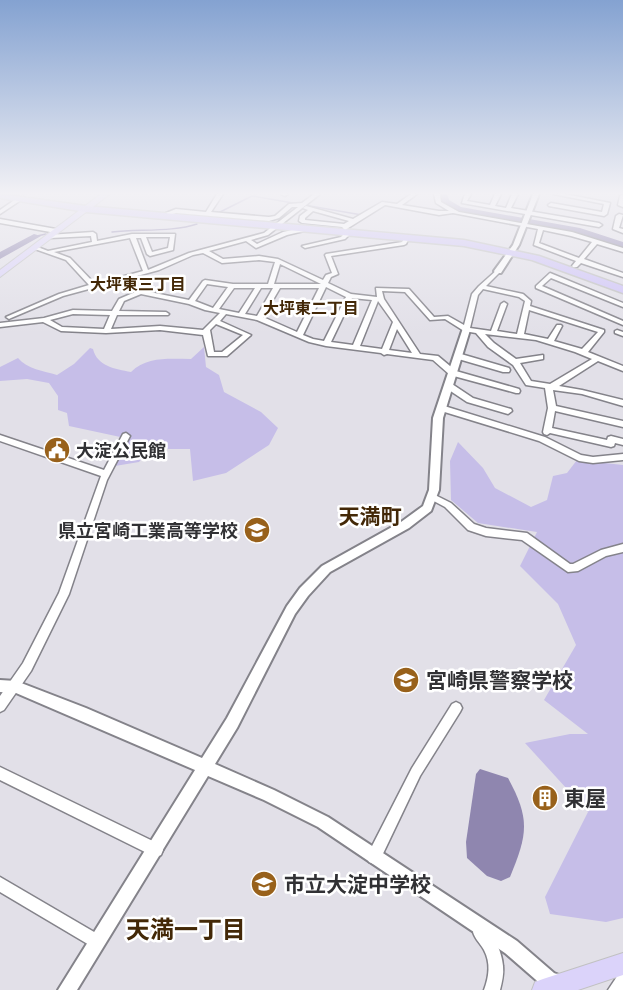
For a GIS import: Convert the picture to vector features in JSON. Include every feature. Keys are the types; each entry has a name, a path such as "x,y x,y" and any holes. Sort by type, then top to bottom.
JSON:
{"highway":[{"path":"445,240 577,262 623,290"},
{"path":"458,240 513,251 573,269 623,290"}],"main road":[{"path":"0,274 45,240"},
{"path":"556,988 623,964"}],"street":[{"path":"51,251 110,240"},
{"path":"134,240 146,272"},
{"path":"145,240 150,254 171,249 173,240"},
{"path":"9,317 47,300 146,272 203,250 247,240"},
{"path":"248,240 256,246 270,240"},
{"path":"304,246 319,240"},
{"path":"299,336 328,276 335,273 328,255 404,243 405,240"},
{"path":"409,240 441,242 444,240"},
{"path":"67,990 96,941 156,850 232,723 291,610 316,576 419,516 433,496 436,427 458,356 472,331 474,294 498,271 513,251 518,240"},
{"path":"538,240 537,245 577,262 623,274"},
{"path":"593,240 623,250"},
{"path":"577,262 596,241"},
{"path":"35,248 51,251 72,262 93,286"},
{"path":"203,250 222,261 259,258 278,261 350,296 378,300 396,322 417,355"},
{"path":"259,318 274,285 278,261"},
{"path":"623,305 550,275 538,287 623,323"},
{"path":"191,302 205,282 232,286 325,285"},
{"path":"241,315 260,285"},
{"path":"214,310 232,286"},
{"path":"482,287 520,295 528,301 520,336"},
{"path":"356,348 378,300 378,289 407,290 432,319 446,317 472,331 514,362 525,381 549,388 574,390 623,403"},
{"path":"613,299 623,290"},
{"path":"106,331 121,300 140,292 191,302 214,310 259,318 299,336 326,344 435,358 470,400 508,411"},
{"path":"326,344 350,296"},
{"path":"493,334 504,304"},
{"path":"527,307 602,331 583,353"},
{"path":"0,325 26,324 73,312 166,314"},
{"path":"215,321 248,335 224,354 211,354 207,333 215,321 225,312"},
{"path":"0,315 26,324"},
{"path":"44,320 61,328 106,331 160,328 207,333"},
{"path":"384,353 396,322"},
{"path":"550,342 559,326"},
{"path":"472,331 550,342 619,368 623,359"},
{"path":"458,356 506,370"},
{"path":"514,362 540,357"},
{"path":"549,388 597,359"},
{"path":"451,380 516,391"},
{"path":"542,439 549,429 552,408 549,388"},
{"path":"441,408 542,439 579,458 593,460 623,457"},
{"path":"552,408 623,424"},
{"path":"549,429 611,444 611,439 623,442"},
{"path":"0,706 16,687 64,594 106,474 126,436"},
{"path":"0,438 106,474"},
{"path":"433,496 448,505 471,527 524,536 568,568 574,568 604,553 623,548"},
{"path":"0,686 16,687 269,795 323,822 511,947 556,988"},
{"path":"374,858 416,772 456,708"},
{"path":"0,773 156,850"},
{"path":"0,884 96,941"},
{"path":"471,921 489,943 496,957 497,970 492,990"},
{"path":"616,990 623,980"}],"shaded area":[{"path":"204,347 206,367 219,375 224,392 261,412 278,428 269,445 226,473 193,481 190,449 150,449 139,462 115,466 125,438 69,426 67,413 58,410 58,396 49,383 27,379 0,381 0,367 18,358 31,367 57,375 74,364 90,348 103,363 131,372 151,361 191,359"},
{"path":"458,442 483,468 495,488 531,507 547,500 553,476 567,473 577,460 623,465 623,918 606,922 550,914 545,897 588,812 525,743 570,734 588,734 544,700 576,645 558,604 520,566 537,532 478,523 451,500 450,461"},
{"path":"480,769 508,778 523,817 523,838 516,862 510,877 501,881 487,876 467,858 466,842 476,774"}],"waterway":[{"path":"0,256 29,240"},
{"path":"608,240 623,245"}],"place":[{"name":"大淀公民館","path":"57,450"},
{"name":"県立宮崎工業高等学校","path":"257,530"},
{"name":"宮崎県警察学校","path":"406,680"},
{"name":"東屋","path":"545,798"},
{"name":"市立大淀中学校","path":"264,884"}],"district":[{"name":"大坪東三丁目","path":"138,284"},
{"name":"大坪東二丁目","path":"311,308"},
{"name":"天満町","path":"370,516"},
{"name":"天満一丁目","path":"186,929"}]}
